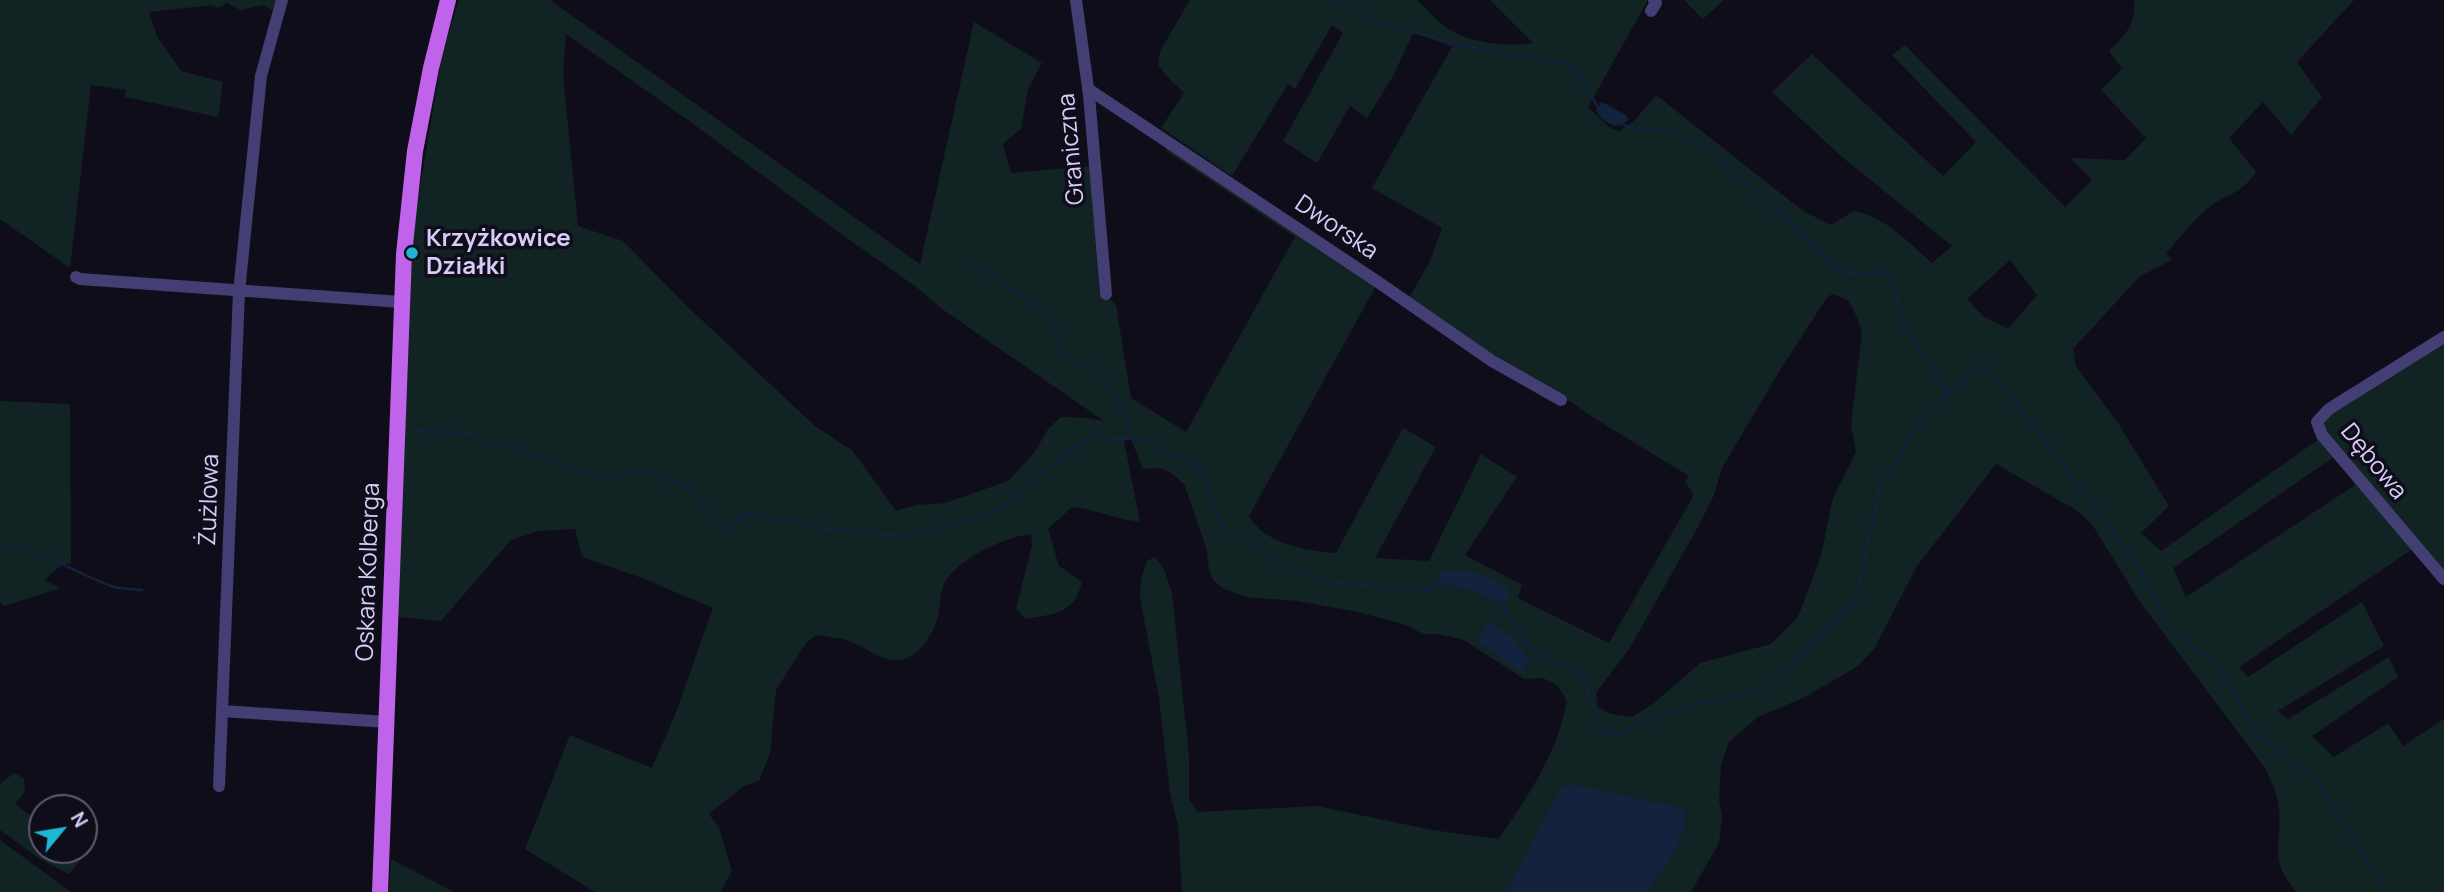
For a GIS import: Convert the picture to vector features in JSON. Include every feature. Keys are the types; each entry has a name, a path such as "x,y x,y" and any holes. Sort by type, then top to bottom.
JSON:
{"main road":[{"name":"Oskara Kolberga","path":"380,892 404,254 415,150 448,0"}],"street":[{"name":"Żużlowa","path":"219,786 239,292 261,76 282,0"},
{"name":"Graniczna","path":"1076,0 1088,89 1106,294"},
{"name":"Dworska","path":"1088,89 1492,361 1561,400"},
{"path":"76,277 401,303"},
{"name":"Dębowa","path":"2444,337 2329,409 2318,422 2322,435 2444,579"},
{"path":"222,711 387,722"}],"shaded area":[{"path":"0,0 279,0 277,7 271,10 264,5 240,10 227,3 218,8 212,5 149,12 157,36 181,71 223,82 218,117 125,97 126,90 91,85 70,268 0,219"},
{"path":"459,0 550,0 920,264 974,22 1042,63 1028,89 1021,129 1003,144 1011,173 1090,166 1099,290 1116,305 1131,398 1186,432 1295,237 1165,150 1168,145 1377,284 1249,516 1256,526 1265,534 1287,544 1336,553 1403,428 1436,447 1375,558 1429,561 1481,454 1517,477 1465,555 1522,585 1518,598 1609,643 1692,498 1693,494 1685,481 1689,476 1544,384 1506,364 1409,298 1430,261 1442,228 1372,188 1452,47 1413,34 1392,78 1367,118 1350,106 1317,163 1283,141 1343,33 1332,25 1295,89 1288,84 1232,176 1161,128 1184,93 1158,65 1160,51 1190,0 1417,0 1438,21 1454,32 1488,43 1512,44 1533,43 1490,0 1648,0 1588,107 1610,128 1620,131 1635,120 1656,95 1803,211 1831,225 1854,211 1865,214 1896,231 1932,263 1952,246 1842,157 1772,92 1812,54 1943,176 1976,142 1892,55 1905,45 2065,207 2092,180 2070,158 2125,160 2146,138 2101,90 2122,69 2109,51 2131,23 2134,0 2354,0 2297,62 2322,97 2291,135 2263,102 2229,138 2256,172 2251,179 2202,213 2166,253 2172,260 2139,277 2073,349 2076,366 2120,426 2169,506 2141,533 2161,551 2326,434 2324,427 2328,415 2444,343 2444,571 2420,544 2239,667 2248,677 2362,602 2384,646 2278,711 2288,719 2389,657 2398,677 2312,736 2334,757 2388,723 2403,746 2444,719 2444,892 2297,892 2279,862 2278,804 2265,768 2140,602 2093,526 2076,510 1996,464 1917,566 1874,649 1858,666 1803,698 1758,717 1729,742 1721,764 1719,800 1722,817 1719,843 1691,892 1648,892 1678,845 1670,805 1638,800 1507,892 1182,892 1178,825 1170,793 1159,698 1140,598 1141,579 1147,561 1155,557 1164,569 1172,593 1189,756 1189,799 1198,812 1317,806 1432,830 1498,839 1549,756 1563,720 1567,701 1558,686 1543,678 1524,679 1464,640 1439,634 1423,634 1406,625 1358,612 1297,601 1246,597 1222,588 1213,580 1209,570 1206,547 1184,484 1160,468 1143,469 1131,439 1124,441 1140,522 1072,507 1048,529 1059,566 1082,582 1074,601 1068,607 1053,614 1025,619 1016,608 1032,545 1031,534 985,549 955,570 942,589 932,632 921,648 910,657 890,660 849,641 817,635 806,643 776,690 770,753 759,781 744,786 709,814 719,828 732,871 720,892 595,892 525,849 570,735 652,768 675,715 713,608 642,578 582,557 575,529 539,531 511,540 441,621 398,617 413,229 443,51","holes":["566,34 915,286 942,309 1104,421 1061,417 1048,429 1034,453 1008,481 945,503 916,505 896,511 853,451 815,426 689,308 623,241 578,226 563,74","2010,260 2037,295 2008,329 1984,317 1967,299","1832,294 1847,300 1862,331 1851,426 1856,452 1833,498 1821,556 1798,617 1771,644 1700,663 1653,704 1632,717 1611,714 1598,707 1596,693 1629,649 1697,529 1714,495 1722,468 1826,299","2341,452 2364,479 2186,597 2173,568"]},
{"path":"1684,0 1724,0 1703,19"},
{"path":"0,401 70,404 71,564 63,564 44,580 61,588 4,606 0,602"},
{"path":"14,773 24,778 25,792 15,804 28,814 28,850 0,830 0,784"},
{"path":"0,840 28,861 28,864 33,864 71,892 0,892"},
{"path":"391,859 454,892 389,892"},
{"path":"50,864 77,864 69,874"}],"water":[{"path":"1602,102 1626,115 1628,119 1620,125 1606,122 1596,110"},
{"path":"1451,570 1474,573 1496,581 1509,589 1508,602 1502,604 1474,591 1438,583 1442,572"},
{"path":"1492,622 1513,639 1531,660 1520,672 1477,640 1488,623"},
{"path":"1570,784 1683,810 1684,821 1679,843 1648,892 1506,892 1561,788"}],"waterway":[{"path":"1334,0 1372,20 1459,45 1567,64 1580,77 1598,107"},
{"path":"1624,125 1637,130 1669,129 1709,149 1842,271 1864,275 1887,271 1896,295 1900,321 1948,392"},
{"path":"970,258 1047,316 1064,354 1076,363 1093,368 1108,386 1123,411 1130,438"},
{"path":"1502,604 1528,645 1552,663 1581,673 1603,733 1616,735 1693,704 1763,690 1856,599 1880,487 1924,416 1984,365 2107,522 2140,570 2165,620 2175,633 2212,660 2238,700 2255,733 2318,782 2387,892"},
{"path":"414,431 475,433 483,445 504,442 597,477 650,471 687,488 729,535 744,512 821,528 886,535 920,534 994,512 1091,435 1139,439 1199,468 1220,519 1228,531 1289,567 1331,582 1432,591 1438,583"},
{"path":"0,546 15,547 44,556 114,587 142,590"}],"place":[{"name":"Krzyżkowice Działki","path":"412,253"}]}
